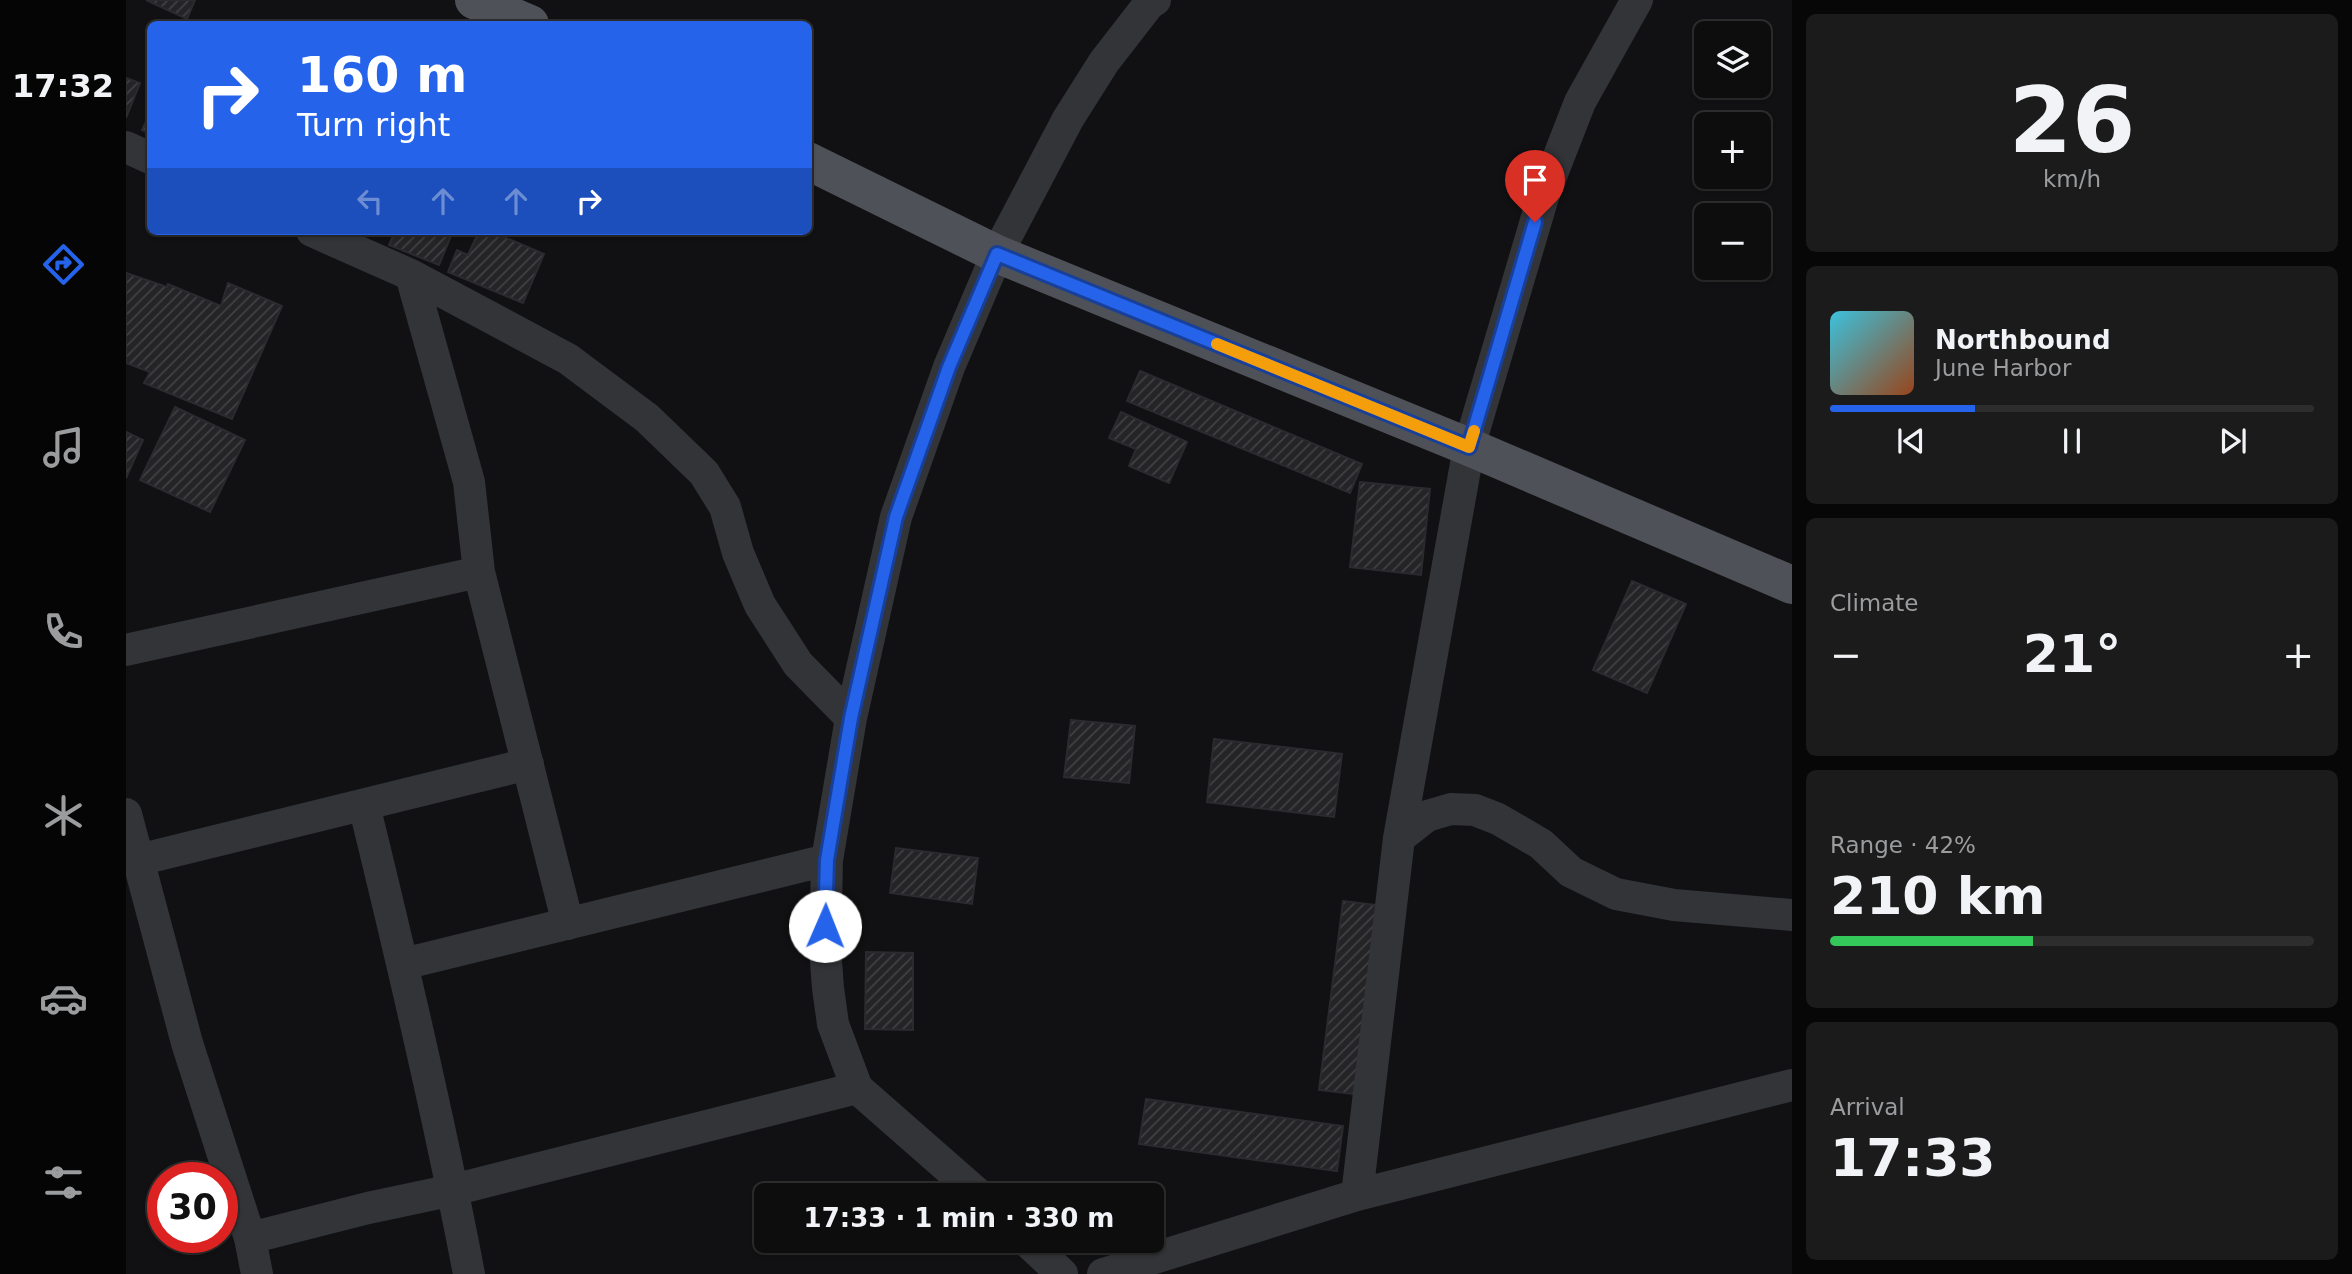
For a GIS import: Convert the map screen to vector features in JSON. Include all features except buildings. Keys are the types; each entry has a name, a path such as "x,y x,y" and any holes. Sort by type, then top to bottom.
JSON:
{"main road":[{"path":"474,0 523,21"},
{"path":"812,163 997,254 1469,447 1792,585"}],"street":[{"path":"1357,1195 1399,838 1469,447 1543,197 1580,102 1637,0"},
{"path":"964,1183 857,1088 833,1024 828,988 825,948 827,860 851,718 896,517 949,367 997,254 1068,119 1104,62 1149,1"},
{"path":"126,147 147,157"},
{"path":"322,235 411,275 568,359 647,418 704,473 725,507 738,553 760,606 799,664 851,718"},
{"path":"411,275 469,482 479,572 568,924"},
{"path":"126,650 479,572"},
{"path":"138,860 528,764"},
{"path":"364,804 403,964 469,1274"},
{"path":"1399,838 1427,816 1451,809 1475,810 1498,819 1541,844 1571,872 1616,894 1674,905 1792,915"},
{"path":"126,814 187,1043 250,1238 257,1274"},
{"path":"403,964 827,860"},
{"path":"1104,1274 1357,1195 1792,1086"},
{"path":"250,1238 453,1190 857,1088"},
{"path":"1040,1253 1062,1274"}],"slow traffic":[{"path":"1217,344 1469,447 1474,431"}],"route":[{"path":"825,926 827,860 851,718 896,517 949,367 997,254 1469,447 1535,222"}]}
